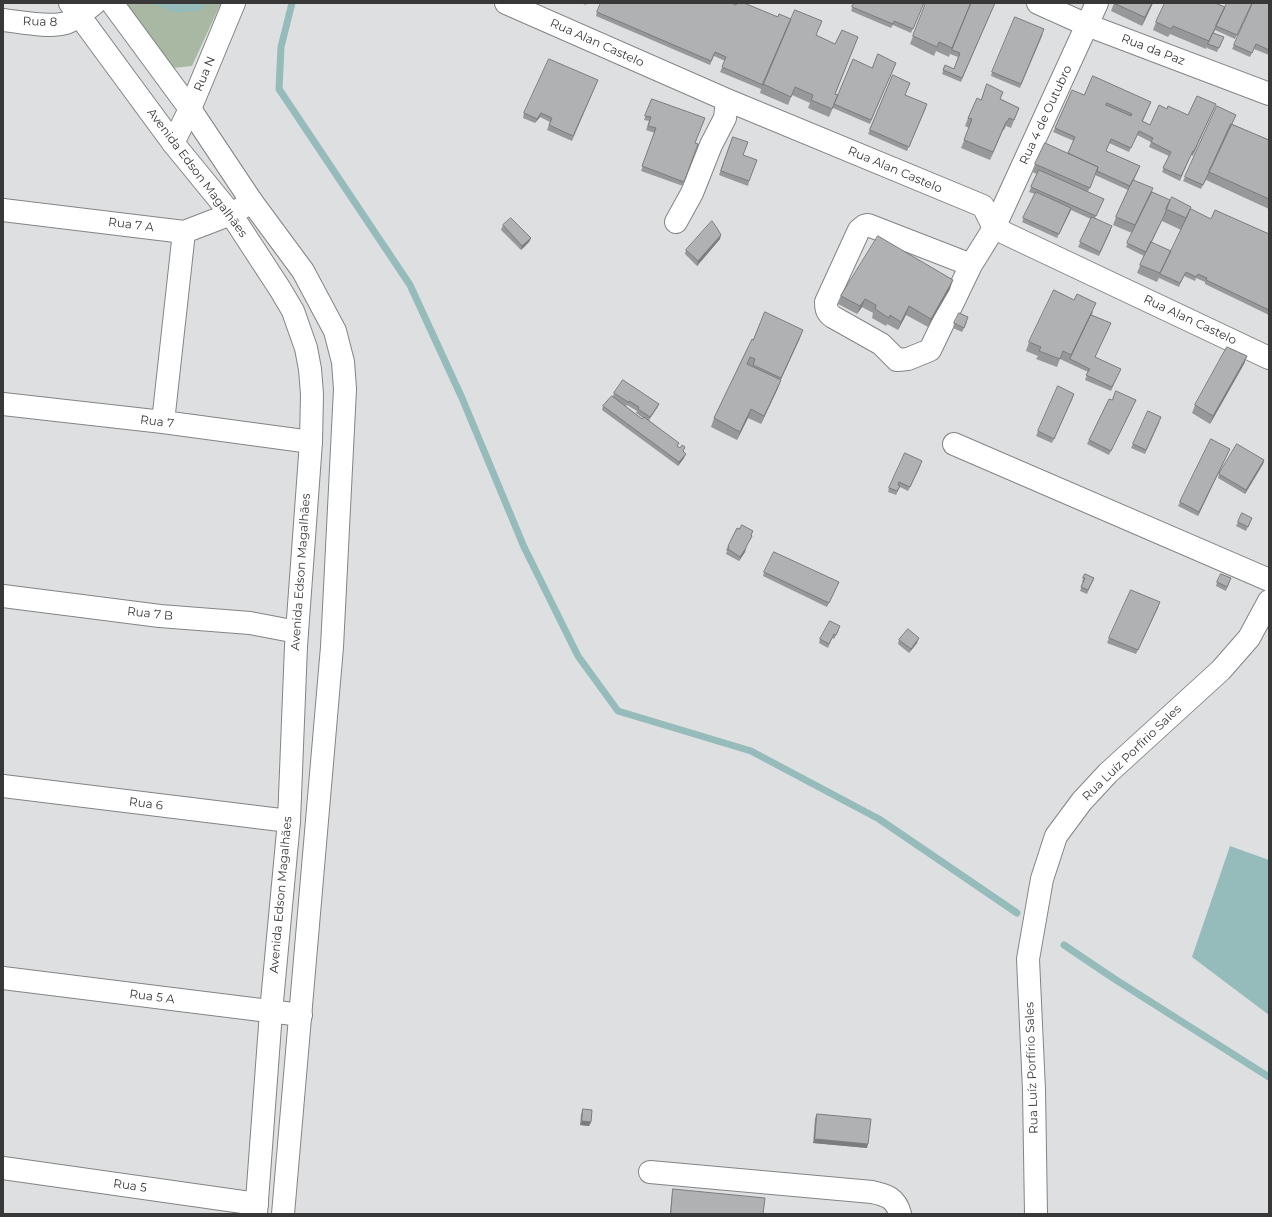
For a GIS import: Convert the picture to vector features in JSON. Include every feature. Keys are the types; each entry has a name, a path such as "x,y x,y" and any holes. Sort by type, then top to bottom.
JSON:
{"street":[{"path":"112,3 190,109 252,202 303,271 335,331 343,362 345,389 332,647 283,1214"},
{"name":"Rua N","path":"173,143 190,109 234,3"},
{"name":"Rua Alan Castelo","path":"506,3 727,100 983,206 994,228 1269,358"},
{"name":"Rua da Paz","path":"1038,3 1087,24 1269,94"},
{"name":"Rua 4 de Outubro","path":"971,265 868,225 864,226 859,230 826,302 826,309 833,318 881,344 898,360 908,359 930,350 971,265 994,228 1097,3"},
{"name":"Rua 8","path":"3,20 56,24 67,22 81,7"},
{"name":"Avenida Edson Magalhães","path":"81,7 173,143 230,214 280,289 293,311 306,348 310,369 312,394 311,442 297,632 288,821 271,1012 257,1209"},
{"path":"676,222 692,193 711,145 725,118 727,100"},
{"name":"Rua 7 A","path":"3,210 184,232 230,214 252,202"},
{"path":"163,422 184,232"},
{"name":"Rua 7","path":"3,404 163,422 311,442"},
{"path":"954,444 1269,580"},
{"name":"Rua 7 B","path":"3,596 160,616 250,623 297,632 332,647"},
{"name":"Rua Luíz Porfírio Sales","path":"1036,1214 1034,1090 1028,959 1042,879 1056,836 1082,801 1108,773 1221,670 1249,638 1269,601"},
{"name":"Rua 6","path":"3,786 288,821"},
{"name":"Rua 5 A","path":"3,978 301,1015"},
{"name":"Rua 5","path":"3,1168 257,1209"},
{"path":"650,1172 872,1192 888,1196 898,1207 900,1214"}],"green space":[{"path":"125,3 221,3 192,66 172,68"}],"water":[{"path":"151,3 206,3 203,10 177,13"},
{"path":"1230,846 1269,860 1269,1015 1192,957"}],"building":[{"path":"601,3 732,3 736,5 737,3 744,3 778,17 779,14 791,19 763,85 722,67 726,57 715,52 711,61 597,12"},
{"path":"854,3 924,3 913,29 894,21 893,24 852,7"},
{"path":"926,3 971,3 952,48 939,42 937,47 913,36"},
{"path":"971,3 995,3 962,78 943,70 945,65 954,69 960,53 952,50"},
{"path":"1114,3 1152,3 1145,17"},
{"path":"1165,3 1215,3 1225,7 1209,41 1173,26 1171,29 1156,22"},
{"path":"1227,3 1252,3 1237,35 1216,26"},
{"path":"1253,3 1269,3 1269,50 1256,44 1252,53 1234,45"},
{"path":"795,10 822,21 816,35 835,44 842,30 858,37 835,94 838,95 832,109 811,100 813,95 795,87 791,97 763,84"},
{"path":"1015,17 1044,29 1021,84 992,72"},
{"path":"1213,33 1224,37 1219,48 1208,44"},
{"path":"878,54 896,63 871,120 834,104 853,59 872,68"},
{"path":"549,59 598,80 573,136 549,125 552,118 541,113 537,119 524,113"},
{"path":"893,75 910,83 905,95 927,104 909,147 870,130"},
{"path":"1093,76 1151,102 1142,121 1150,125 1159,105 1167,109 1168,106 1188,115 1197,96 1216,104 1181,176 1163,168 1171,152 1151,142 1153,138 1139,131 1131,148 1111,139 1106,151 1140,166 1130,186 1097,171 1098,167 1068,153 1075,137 1055,128 1072,90 1084,95","holes":["1107,103 1132,114 1131,116 1106,105"]},
{"path":"987,84 1003,92 1000,99 1019,108 1014,120 1009,118 1006,122 993,152 964,140 972,119 968,118 977,98 981,100"},
{"path":"652,99 705,118 695,143 698,144 684,182 642,166 656,128 648,126 651,117 645,116"},
{"path":"1217,106 1236,115 1203,185 1185,177"},
{"path":"1231,124 1269,140 1269,199 1209,172"},
{"path":"733,137 748,142 743,155 757,160 749,181 721,171"},
{"path":"1045,143 1098,167 1090,188 1035,164"},
{"path":"1039,170 1104,199 1096,216 1031,187"},
{"path":"1133,180 1153,188 1135,225 1116,217"},
{"path":"1036,192 1071,208 1059,234 1023,218"},
{"path":"1152,192 1170,200 1164,216 1146,252 1127,243"},
{"path":"1172,197 1191,207 1186,218 1166,209"},
{"path":"1191,209 1211,219 1215,210 1269,234 1269,310 1206,280 1207,278 1198,274 1196,277 1186,272 1180,283 1160,274"},
{"path":"1092,217 1112,226 1100,252 1080,242"},
{"path":"511,218 531,238 522,246 503,225"},
{"path":"712,221 721,235 698,261 686,250"},
{"path":"878,236 953,280 931,319 909,306 901,322 890,315 889,318 875,309 876,305 865,299 860,306 841,296"},
{"path":"1151,242 1171,251 1160,273 1140,265"},
{"path":"1054,290 1074,300 1077,294 1096,303 1071,355 1063,351 1060,359 1039,351 1041,347 1029,342"},
{"path":"765,312 803,330 781,378 753,365 755,359 750,357 747,364 781,380 764,416 751,409 740,432 714,418 752,339 753,340"},
{"path":"959,313 968,317 964,328 954,323"},
{"path":"1091,315 1111,323 1095,357 1121,369 1112,387 1086,375 1090,369 1070,359"},
{"path":"1227,347 1247,356 1213,416 1195,405"},
{"path":"623,380 659,404 650,417 638,409 639,407 614,393"},
{"path":"1058,386 1074,394 1054,439 1038,431"},
{"path":"1116,391 1136,400 1111,451 1089,440 1109,399 1112,400"},
{"path":"612,396 642,419 644,417 679,443 677,446 680,448 682,445 685,447 683,451 686,454 679,462 603,406"},
{"path":"1148,411 1161,417 1146,450 1133,444"},
{"path":"1211,439 1230,449 1199,512 1180,502"},
{"path":"1237,444 1264,460 1246,490 1219,474"},
{"path":"905,453 922,461 910,487 899,482 898,485 900,486 897,491 889,488"},
{"path":"1242,513 1252,518 1248,527 1238,522"},
{"path":"742,525 753,531 746,548 740,557 728,549 728,546 737,528 739,529"},
{"path":"774,552 839,582 829,603 764,572"},
{"path":"1085,574 1094,578 1088,590 1081,587"},
{"path":"1221,574 1231,578 1227,587 1217,582"},
{"path":"1131,590 1160,602 1138,650 1109,638"},
{"path":"830,621 840,626 836,635 834,634 829,644 820,639"},
{"path":"908,629 919,638 911,649 899,640"},
{"path":"583,1109 592,1110 591,1122 582,1121"},
{"path":"817,1114 871,1119 868,1144 815,1139"},
{"path":"673,1189 765,1198 763,1214 671,1214"}],"waterway":[{"path":"292,3 281,47 279,89 410,285 462,398 524,547 578,656 618,711 751,751 879,819 1017,913"},
{"path":"1064,945 1113,978 1269,1077"}]}
